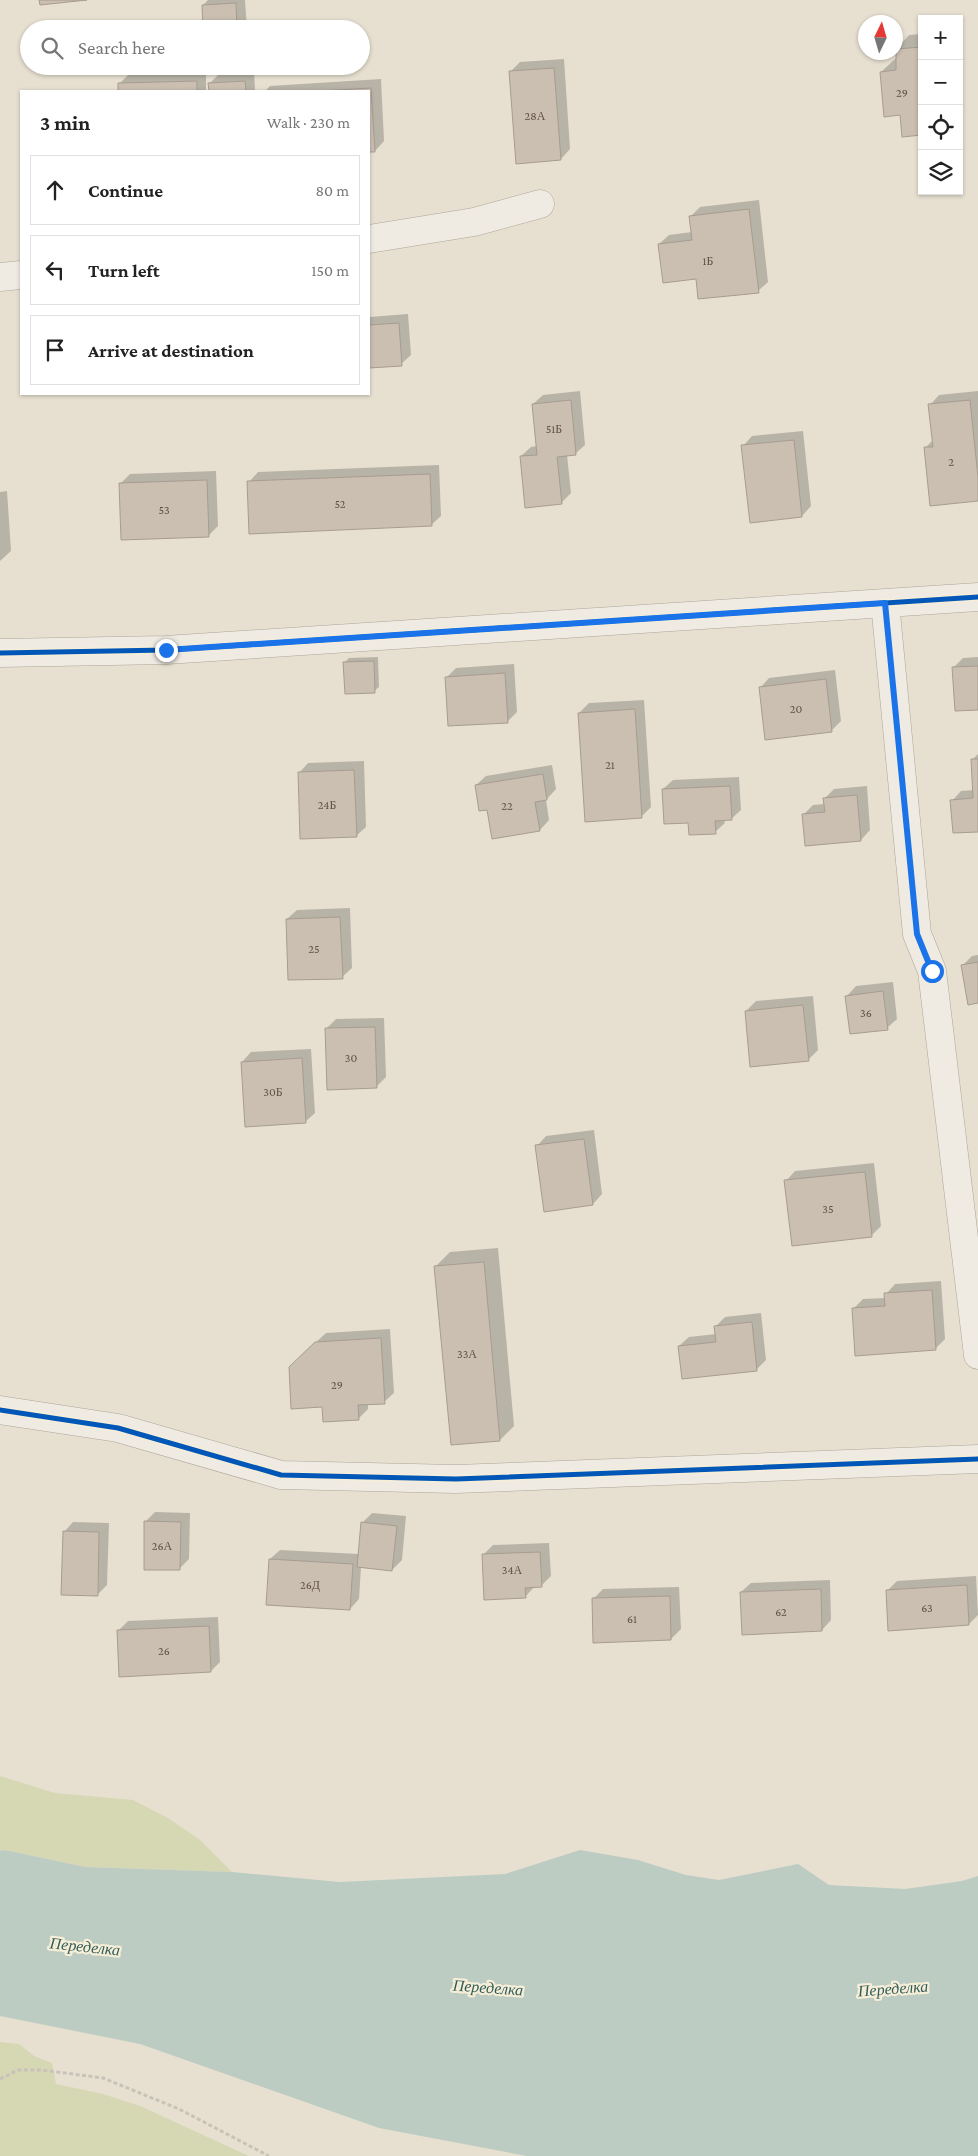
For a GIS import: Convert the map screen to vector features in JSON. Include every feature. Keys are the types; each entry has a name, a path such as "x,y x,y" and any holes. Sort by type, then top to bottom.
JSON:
{"street":[{"path":"370,239 474,222 540,204"},
{"path":"0,277 20,275"},
{"path":"0,653 166,650 978,597"},
{"path":"885,603 917,934 932,971 978,1355"},
{"path":"0,1410 118,1428 281,1475 456,1479 978,1459"}],"path":[{"path":"0,2079 18,2070 42,2070 103,2078 179,2108 269,2156"}],"green space":[{"path":"0,1776 55,1793 133,1800 168,1818 200,1840 232,1872 85,1867 5,1850 0,1851"},
{"path":"0,2042 19,2044 34,2056 52,2063 56,2084 103,2094 140,2106 249,2156 0,2156"}],"water":[{"name":"Переделка","path":"5,1850 85,1867 232,1872 340,1882 505,1874 580,1850 638,1860 686,1875 719,1880 798,1864 829,1885 905,1889 962,1881 978,1876 978,2156 527,2156 379,2128 140,2044 0,2016 0,1851"}],"building":[{"path":"39,0 87,0 40,5"},
{"path":"236,3 237,20 203,20 202,5"},
{"path":"918,47 918,135 902,137 900,115 884,117 880,72 896,70 896,60 903,60 903,48"},
{"path":"554,68 561,160 516,164 509,71"},
{"path":"197,81 197,90 118,90 118,83"},
{"path":"245,81 246,90 209,90 208,83"},
{"path":"371,88 375,152 370,152 370,90 337,90"},
{"path":"749,209 759,293 698,299 696,279 663,283 658,244 692,240 689,216"},
{"path":"399,323 402,366 370,368 370,325"},
{"path":"571,400 576,455 557,457 562,504 525,508 520,456 537,455 532,404"},
{"path":"970,400 978,477 978,501 930,506 924,447 933,447 928,404"},
{"path":"794,440 802,517 750,523 741,445"},
{"path":"430,474 432,526 249,534 247,481"},
{"path":"207,480 209,537 121,540 119,483"},
{"path":"374,661 375,693 345,694 343,662"},
{"path":"978,666 978,710 955,711 952,667"},
{"path":"505,673 508,723 448,726 445,677"},
{"path":"826,679 832,732 765,740 759,687"},
{"path":"635,709 642,818 585,822 578,713"},
{"path":"971,759 978,759 978,832 953,833 950,800 973,798"},
{"path":"354,770 357,837 300,839 298,772"},
{"path":"543,774 547,800 535,802 540,831 492,839 487,810 479,811 475,785"},
{"path":"730,786 732,820 715,821 716,834 689,835 688,823 664,824 662,789"},
{"path":"857,795 861,841 805,846 802,814 825,812 823,798"},
{"path":"340,917 343,979 288,980 286,919"},
{"path":"978,962 978,1003 968,1005 961,965"},
{"path":"883,991 888,1030 850,1034 845,996"},
{"path":"803,1005 809,1061 750,1067 745,1011"},
{"path":"375,1027 377,1088 327,1090 325,1028"},
{"path":"302,1058 306,1123 245,1127 241,1062"},
{"path":"584,1139 593,1205 544,1212 535,1145"},
{"path":"865,1172 872,1237 792,1246 784,1180"},
{"path":"484,1262 500,1441 451,1445 434,1266"},
{"path":"932,1290 936,1350 855,1356 852,1308 885,1306 884,1293"},
{"path":"752,1322 757,1371 682,1379 678,1346 716,1342 714,1326"},
{"path":"381,1338 385,1404 358,1405 359,1420 323,1422 322,1407 291,1409 289,1367 315,1342"},
{"path":"144,1521 181,1522 180,1570 144,1570"},
{"path":"361,1522 397,1526 392,1571 357,1567"},
{"path":"63,1531 99,1532 98,1596 61,1595"},
{"path":"540,1552 542,1587 525,1588 526,1598 484,1600 482,1554"},
{"path":"269,1559 353,1564 350,1610 266,1605"},
{"path":"967,1585 969,1625 888,1631 886,1590"},
{"path":"821,1589 822,1631 742,1635 740,1592"},
{"path":"670,1596 671,1640 593,1643 592,1598"},
{"path":"209,1626 211,1672 119,1677 117,1630"}],"cycle path":[{"path":"0,653 166,650 978,597"},
{"path":"0,1410 118,1428 281,1475 456,1479 978,1459"}],"route":[{"path":"166,650 885,603 917,934 932,971"}]}
